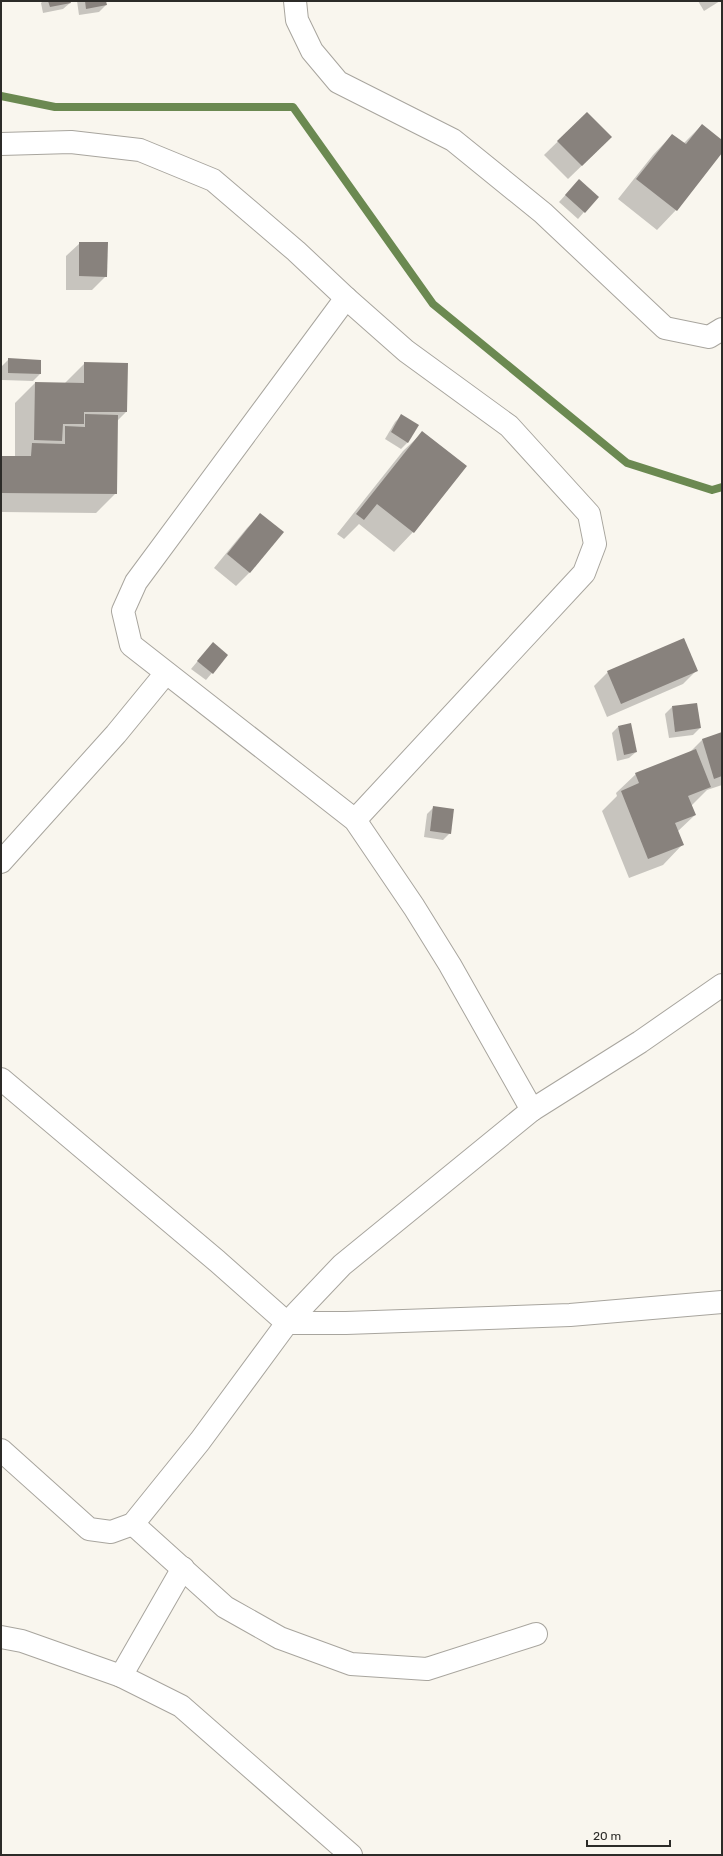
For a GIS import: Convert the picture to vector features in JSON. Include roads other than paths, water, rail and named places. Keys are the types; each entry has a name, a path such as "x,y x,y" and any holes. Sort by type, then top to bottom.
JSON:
{"street":[{"path":"295,1 297,20 312,51 338,82 453,140 543,213 664,328 709,337 722,329"},
{"path":"1,144 71,142 140,150 213,180 296,251 406,351 509,426 589,514 595,544 584,573 355,820"},
{"path":"346,298 136,582 123,611 131,645 166,674 355,820 414,907 450,965 532,1110"},
{"path":"1,862 116,734 166,674"},
{"path":"1,1450 89,1529 111,1532 133,1524 200,1441 287,1323 342,1265 532,1110 640,1042 722,985"},
{"path":"1,1079 217,1261 287,1323 346,1323 570,1315 722,1302"},
{"path":"133,1524 225,1607 280,1638 350,1664 426,1669 536,1634"},
{"path":"121,1676 183,1568"},
{"path":"1,1637 22,1641 121,1676 181,1706 351,1855"}],"waterway":[{"path":"1,96 55,107 293,107 433,304 627,463 712,490 722,487"}]}
